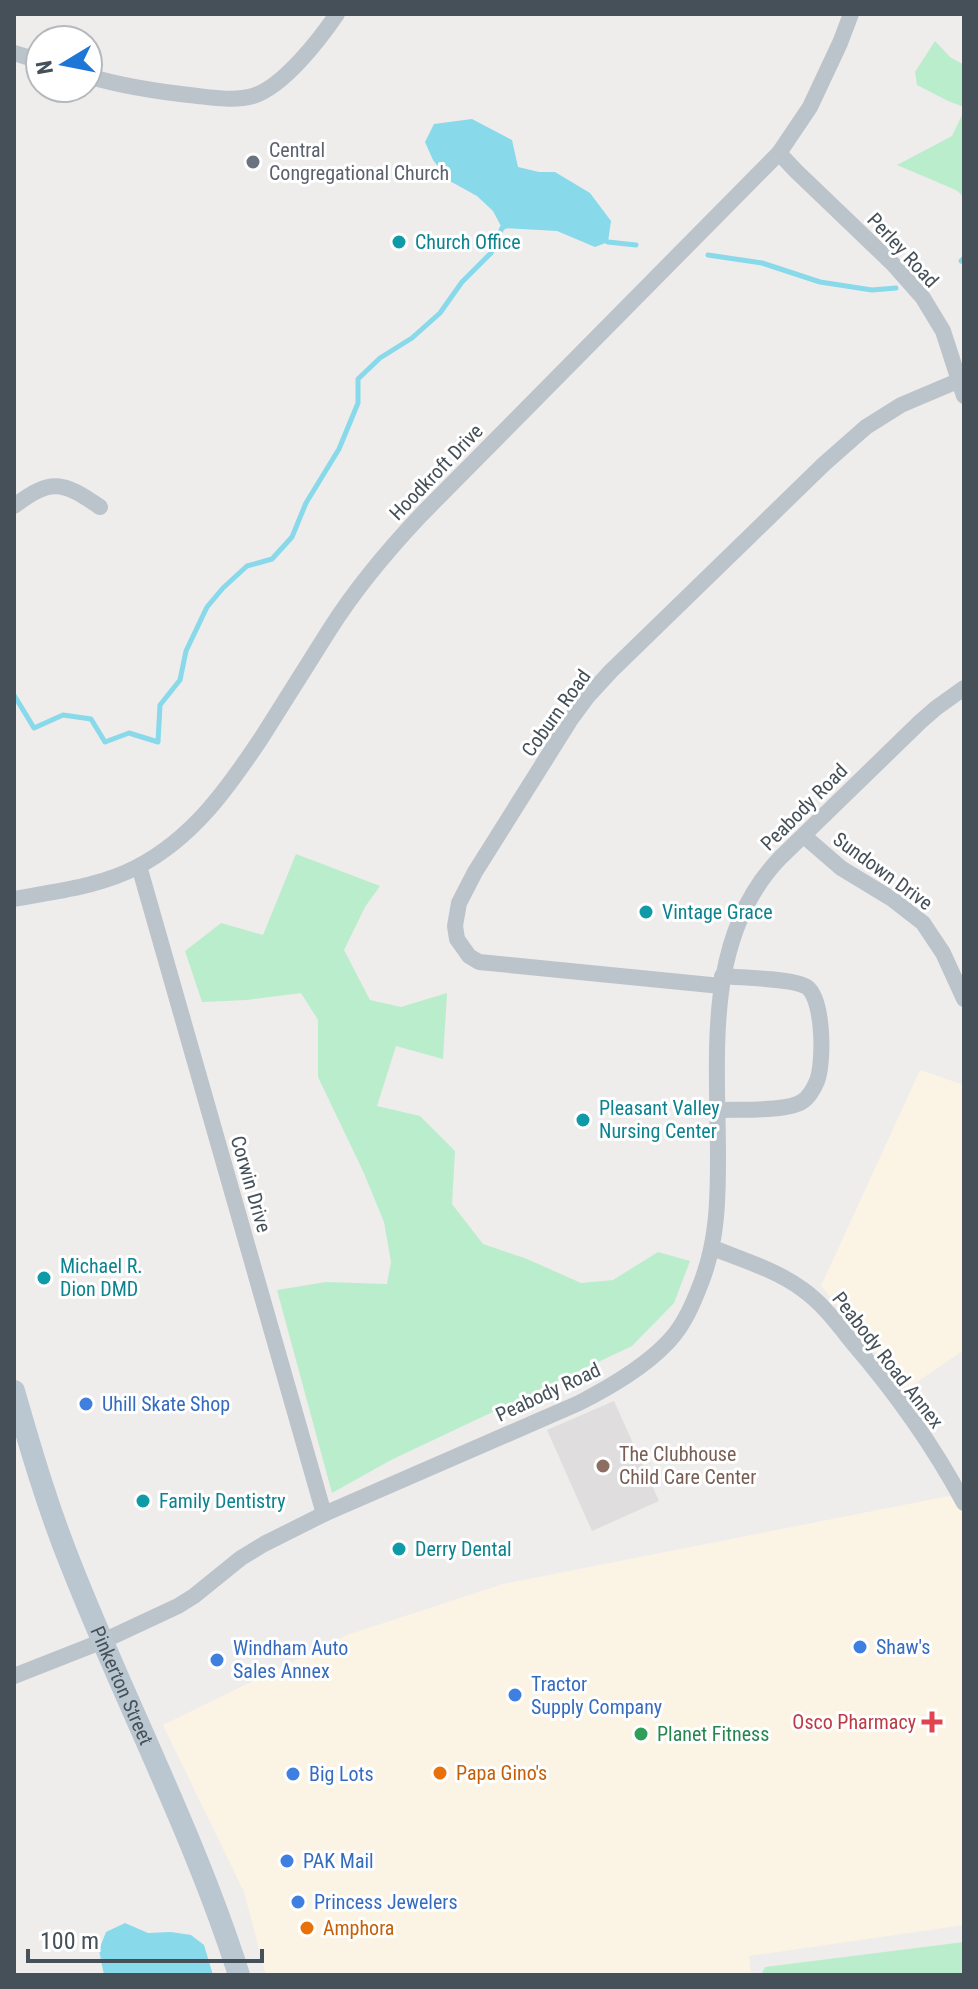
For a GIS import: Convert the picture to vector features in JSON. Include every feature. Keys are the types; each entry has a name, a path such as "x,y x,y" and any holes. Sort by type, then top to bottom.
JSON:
{"street":[{"path":"104,80 135,88 218,98 253,96 279,80 337,14"},
{"name":"Hoodkroft Drive","path":"14,899 100,882 139,866 187,832 221,797 305,672 331,627 396,542 779,153 810,107 851,14"},
{"name":"Perley Road","path":"779,153 908,279 943,331 962,388"},
{"name":"Coburn Road","path":"718,1110 796,1105 805,1100 813,1089 819,1074 820,1010 816,998 806,986 479,962 469,956 457,939 459,903 475,872 571,719 611,671 866,427 901,405 962,388"},
{"path":"14,506 34,491 58,486 75,490 100,507"},
{"name":"Peabody Road","path":"16,1673 103,1641 178,1606 264,1544 324,1514 579,1403 628,1374 662,1348 679,1328 698,1292 713,1248 718,1199 718,1043 722,981 733,938 746,906 768,871 920,722 964,688"},
{"name":"Sundown Drive","path":"804,836 841,868 892,899 923,923 936,940 962,988"},
{"name":"Corwin Drive","path":"139,866 324,1514"},
{"name":"Peabody Road Annex","path":"713,1248 784,1278 817,1301 869,1362 923,1434 964,1503"},
{"name":"Pinkerton Street","path":"14,1391 53,1519 207,1884 239,1975"}],"shaded area":[{"path":"920,1070 964,1085 964,1350 907,1389 821,1286"},
{"name":"The Clubhouse Child Care Center","path":"614,1401 659,1501 592,1531 547,1430"},
{"path":"964,1493 964,1925 749,1956 751,1975 266,1975 244,1892 163,1725 347,1635 503,1584"}],"green space":[{"path":"935,41 950,57 964,65 964,107 917,85 915,72"},
{"path":"964,111 964,197 956,190 897,165 952,136"},
{"path":"296,854 380,886 365,907 344,950 370,1000 401,1007 447,993 443,1059 396,1046 377,1106 420,1116 455,1151 452,1204 483,1244 581,1283 613,1280 658,1252 690,1261 674,1303 632,1346 391,1460 332,1493 277,1290 326,1282 387,1284 391,1262 384,1222 318,1077 318,1020 301,993 202,1002 185,951 221,923 263,935"},
{"path":"964,1942 964,1975 761,1975 765,1967"}],"water":[{"path":"472,119 512,140 518,167 555,172 590,193 611,221 608,242 595,247 557,231 502,228 493,211 477,196 448,180 433,160 425,142 434,124"},
{"path":"125,1923 148,1933 191,1935 204,1945 213,1975 104,1975 99,1950 106,1932"}],"waterway":[{"path":"14,695 34,728 63,715 91,719 105,742 129,733 158,742 160,705 180,680 186,651 207,607 247,566 272,559 292,537 306,503 339,449 358,403 358,379 380,358 412,338 440,313 462,282 491,253 502,228 507,225"},
{"path":"602,239 636,245"},
{"path":"708,255 762,263 820,282 872,290 896,288"},
{"path":"961,261 964,258"}],"place":[{"name":"Central Congregational Church","path":"253,162"},
{"name":"Church Office","path":"399,242"},
{"name":"Vintage Grace","path":"646,912"},
{"name":"Pleasant Valley Nursing Center","path":"583,1120"},
{"name":"Michael R. Dion DMD","path":"44,1278"},
{"name":"Uhill Skate Shop","path":"86,1404"},
{"name":"The Clubhouse Child Care Center","path":"603,1466"},
{"name":"Family Dentistry","path":"143,1501"},
{"name":"Derry Dental","path":"399,1549"},
{"name":"Shaw's","path":"860,1647"},
{"name":"Windham Auto Sales Annex","path":"217,1660"},
{"name":"Tractor Supply Company","path":"515,1695"},
{"name":"Osco Pharmacy","path":"932,1722"},
{"name":"Planet Fitness","path":"641,1734"},
{"name":"Papa Gino's","path":"440,1773"},
{"name":"Big Lots","path":"293,1774"},
{"name":"PAK Mail","path":"287,1861"},
{"name":"Princess Jewelers","path":"298,1902"},
{"name":"Amphora","path":"307,1928"}]}
